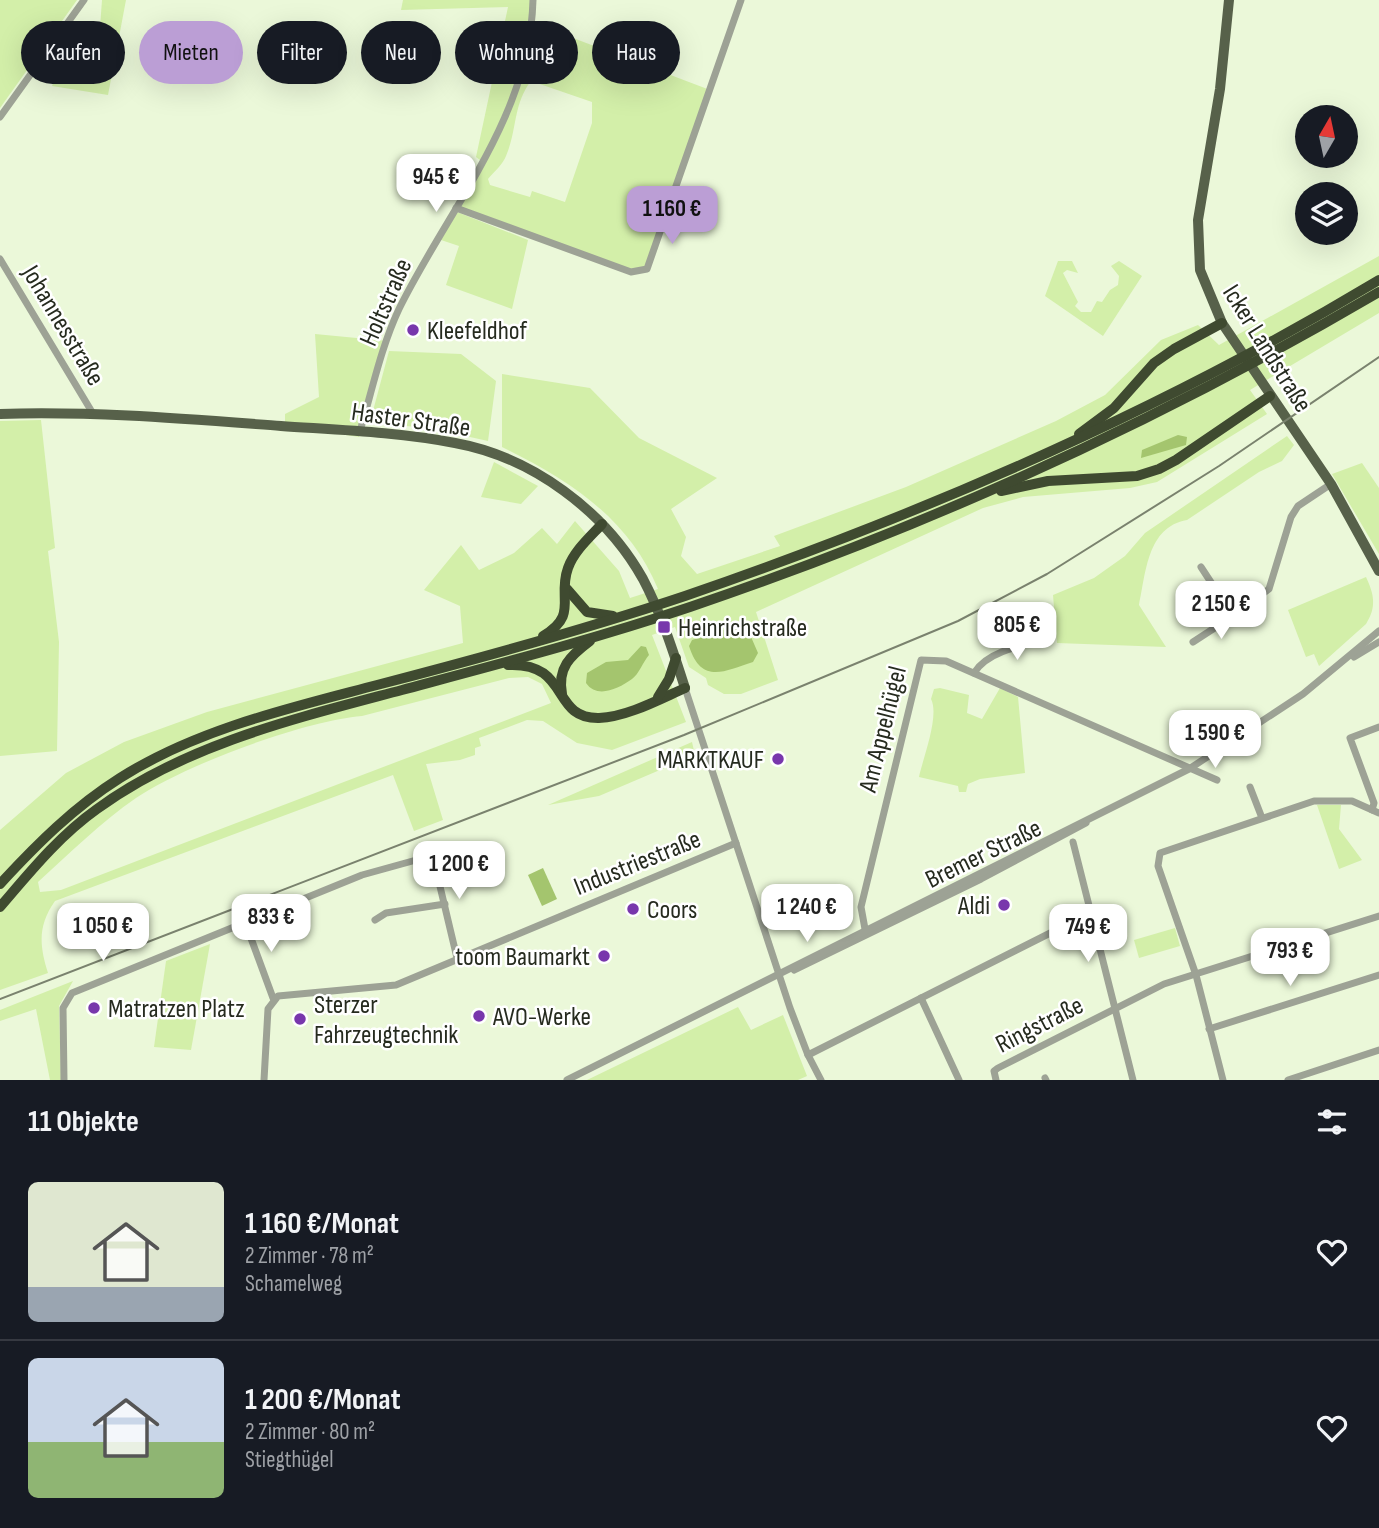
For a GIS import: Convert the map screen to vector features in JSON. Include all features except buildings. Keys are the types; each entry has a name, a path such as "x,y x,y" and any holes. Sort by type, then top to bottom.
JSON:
{"highway":[{"path":"1262,352 1379,280"},
{"path":"0,884 69,813 122,776 174,748 283,709 532,643 689,607 848,550 1108,437 1230,369 1379,292"},
{"path":"1068,443 1114,408 1154,363 1222,323"},
{"path":"562,696 560,684 565,663 598,636 628,620 684,596 844,539 1068,443 1230,369"},
{"path":"968,500 1048,481 1115,479 1148,472 1176,460 1269,396"},
{"path":"532,643 560,623 567,601 568,568 576,553 603,524"},
{"path":"566,587 570,596 587,612 628,620"},
{"path":"0,906 38,862 71,830 137,783 179,761 288,721 598,636"},
{"path":"656,699 669,680 676,658"},
{"path":"492,666 529,665 543,670 575,712 600,718 685,688"}],"main road":[{"name":"Icker Landstraße","path":"1229,0 1220,89 1201,194 1197,237 1204,284 1222,323 1331,484 1379,571"},
{"name":"Haster Straße","path":"0,414 92,412 360,431 456,443 502,457 550,482 603,524 643,580 676,658 685,688"}],"street":[{"path":"0,117 84,0"},
{"name":"Holtstraße","path":"360,431 398,312 456,208 485,163 508,110 524,59 533,0"},
{"path":"456,208 631,272 647,270 741,0"},
{"name":"Johannesstraße","path":"0,259 92,412"},
{"path":"1193,642 1269,589 1291,517 1298,506 1331,484"},
{"path":"1201,567 1233,616"},
{"name":"Bremer Straße","path":"567,1080 904,909 1189,769 1258,726 1348,661 1379,631"},
{"path":"974,673 983,663 1015,647 1050,639"},
{"path":"1348,661 1379,642"},
{"name":"Am Appelhügel","path":"865,929 861,907 921,660 946,661 1217,780"},
{"name":"Haster Straße","path":"685,688 780,974 808,1055 820,1079"},
{"path":"1223,1080 1196,975 1158,866 1160,853 1314,802 1352,802 1375,811 1350,738 1379,727"},
{"path":"1250,788 1262,818"},
{"name":"Bremer Straße","path":"780,974 804,967 1051,844 1089,820"},
{"path":"1073,842 1133,1080"},
{"name":"Industriestraße","path":"273,998 396,985 736,843"},
{"path":"64,1080 63,1008 72,993 362,874 427,857 438,878 446,904 457,958"},
{"path":"375,920 386,913 446,904"},
{"path":"808,1055 1090,913"},
{"name":"Ringstraße","path":"996,1080 994,1071 1164,984 1379,916"},
{"path":"245,922 273,998 268,1009 264,1080"},
{"path":"1209,1029 1379,975"},
{"path":"921,998 959,1080"},
{"path":"1288,1080 1379,1050"}],"shaded area":[{"path":"0,0 77,0 62,21 21,21 21,79 0,108"},
{"path":"102,0 126,0 122,21 100,21"},
{"path":"403,0 533,0 531,21 505,21 508,7 401,10"},
{"path":"578,40 592,45 592,84 680,84 680,79 710,90 647,269 631,272 456,208 484,163 476,157 492,84 529,84 518,108 506,156 488,179 490,185 530,197 532,191 565,202 592,123 592,102 540,84 578,84"},
{"path":"53,84 110,84 108,95 52,86"},
{"path":"457,212 528,240 512,309 446,285 459,246 441,240"},
{"path":"1379,256 1379,313 1250,390 1267,414 1157,482 1130,488 1023,497 983,508 756,612 778,680 741,694 724,694 708,685 706,678 689,667 675,627 652,635 686,722 612,750 577,743 543,721 527,720 479,738 481,746 475,748 475,755 460,760 426,764 443,820 414,831 393,775 55,901 45,918 42,936 48,973 0,990 0,830 66,773 124,742 207,712 463,643 460,606 424,590 461,545 479,570 514,553 542,528 557,544 575,521 619,571 630,598 658,589 631,541 594,503 550,473 502,447 502,374 590,388 639,438 717,478 671,509 686,537 681,556 697,574 780,546 774,536 906,487 1056,421 1105,395 1161,340 1198,325 1219,345","holes":["528,677 542,684 551,703 61,890 40,892 38,882 123,807 157,785 213,759 309,726 362,716 509,678"]},
{"path":"1058,261 1072,261 1078,273 1067,270 1063,273 1078,302 1075,306 1081,312 1091,312 1097,301 1102,302 1110,290 1118,285 1119,276 1111,266 1119,261 1142,276 1103,336 1045,296"},
{"path":"315,334 388,341 359,437 285,426 285,414 319,397"},
{"path":"389,351 461,354 496,381 488,441 434,429 370,422"},
{"path":"41,420 55,548 48,551 59,642 57,751 0,756 0,421"},
{"path":"1178,435 1187,437 1186,445 1141,458 1142,450"},
{"path":"1287,436 1294,445 1282,461 1259,472 1187,520 1174,524 1156,542 1147,566 1139,605 1166,647 1057,643 1053,595 1094,578 1125,556 1145,533"},
{"path":"494,462 538,486 521,504 481,497"},
{"path":"1362,463 1379,488 1379,554 1332,474"},
{"path":"1366,577 1373,600 1372,612 1366,624 1319,666 1314,654 1306,657 1288,610"},
{"path":"745,623 758,653 753,662 714,672 700,666 689,646 692,640"},
{"path":"641,646 646,647 649,655 632,679 608,691 596,691 586,683 587,673 606,662 628,660"},
{"path":"1000,688 1018,697 1025,773 980,779 968,784 966,792 959,792 958,786 919,777 932,727 931,699 934,689 969,695 967,713 982,719"},
{"path":"692,742 695,755 599,796 548,805"},
{"path":"1317,805 1341,805 1339,829 1362,860 1339,869"},
{"path":"543,868 557,899 542,906 528,875"},
{"path":"1175,928 1180,946 1139,958 1134,940"},
{"path":"210,944 191,1050 154,1047 166,961"},
{"path":"73,981 59,1006 61,1080 50,1080 36,1009 0,1021 0,1010"},
{"path":"738,1007 751,1030 783,1015 807,1076 798,1080 587,1080"}],"railway":[{"path":"0,999 684,735 958,621 1047,574 1219,466 1379,357"}],"place":[{"name":"Kleefeldhof","path":"413,330"},
{"name":"Heinrichstraße","path":"664,627"},
{"name":"MARKTKAUF","path":"778,759"},
{"name":"Aldi","path":"1004,905"},
{"name":"Coors","path":"633,909"},
{"name":"toom Baumarkt","path":"604,956"},
{"name":"Matratzen Platz","path":"94,1008"},
{"name":"AVO-Werke","path":"479,1016"},
{"name":"Sterzer Fahrzeugtechnik","path":"300,1019"}]}
